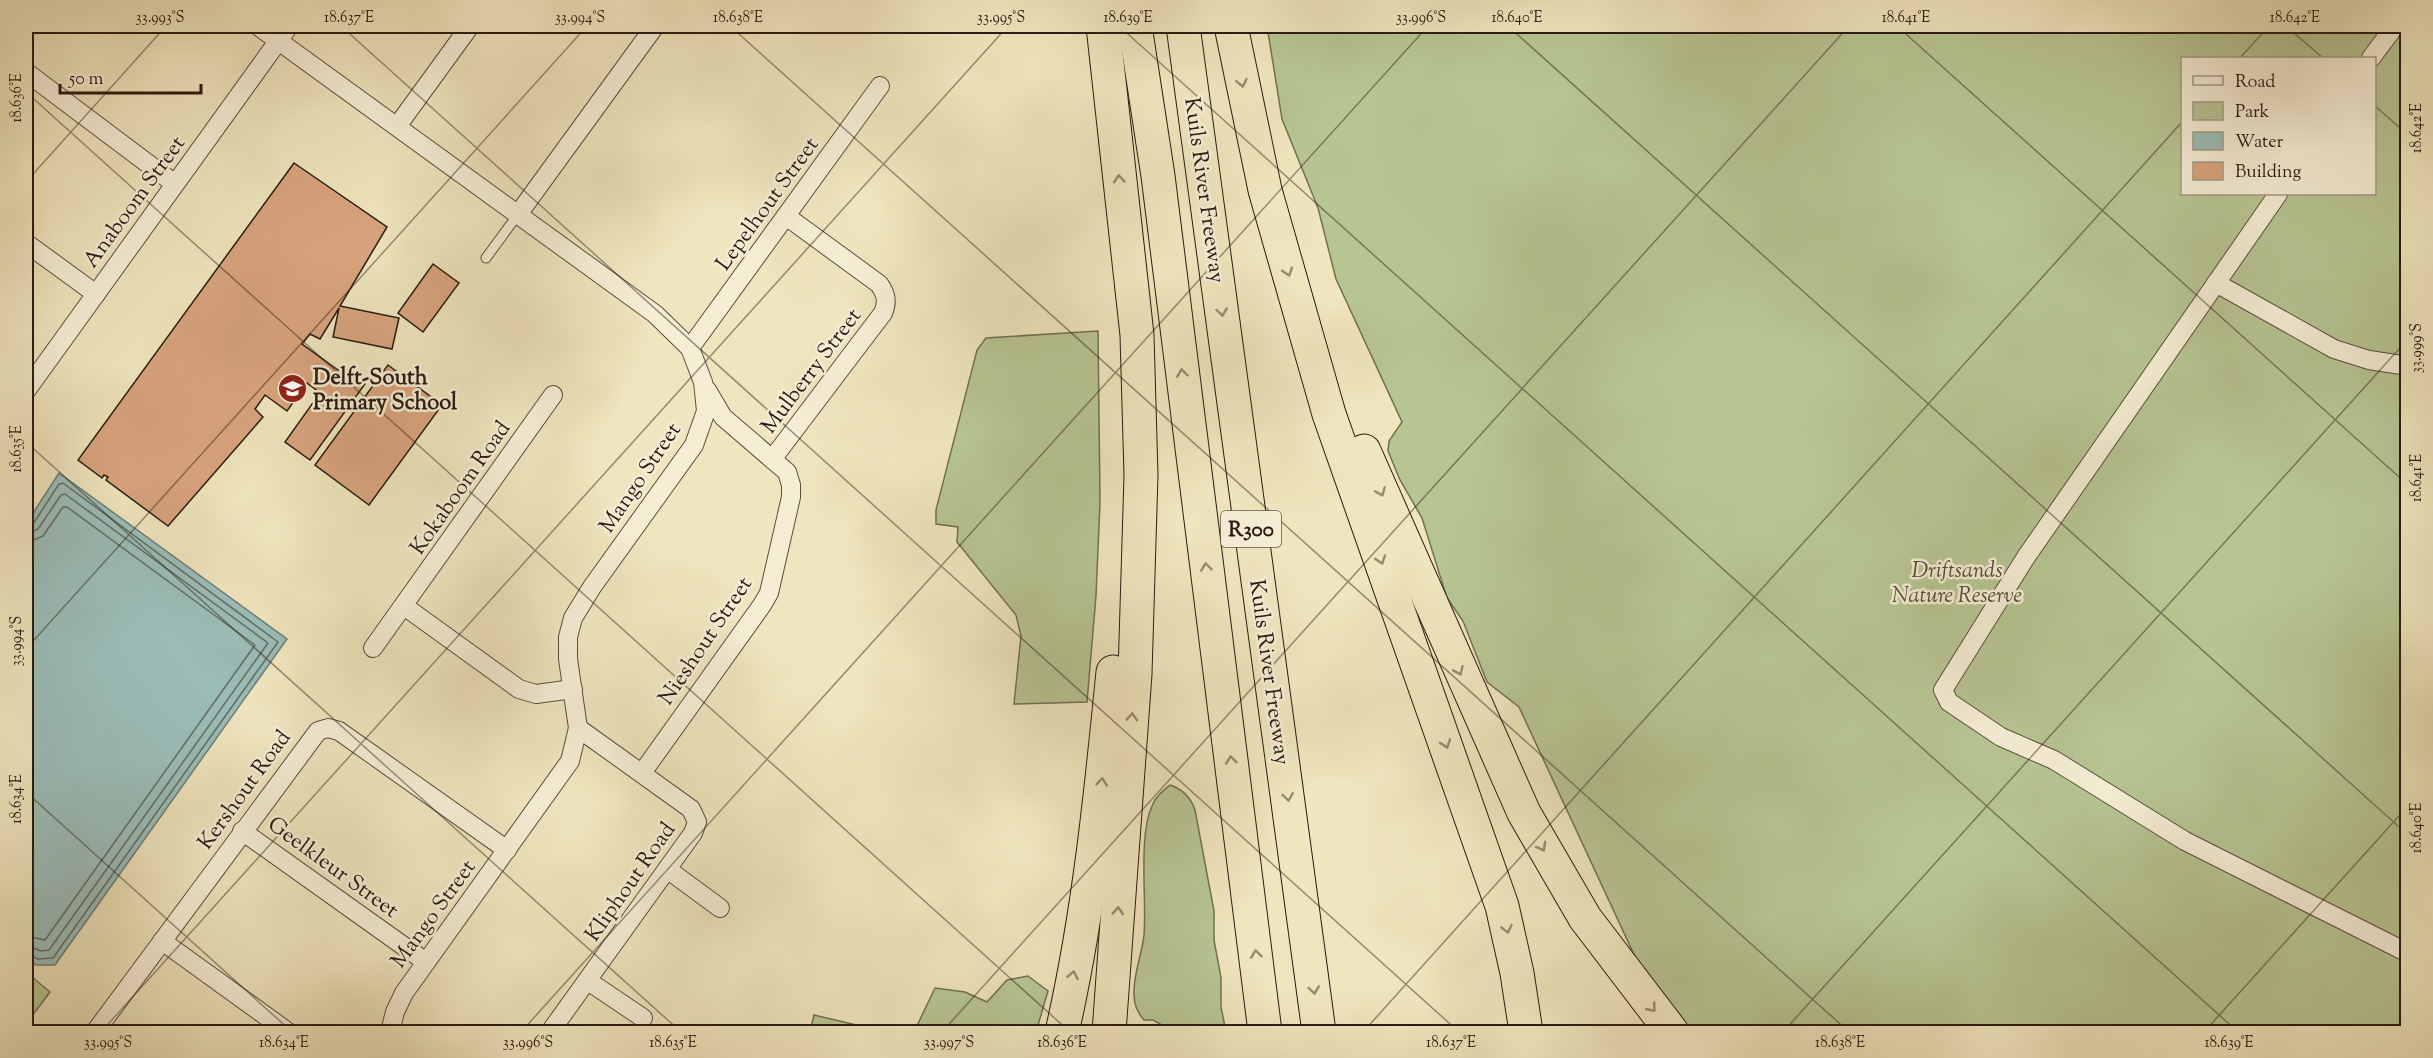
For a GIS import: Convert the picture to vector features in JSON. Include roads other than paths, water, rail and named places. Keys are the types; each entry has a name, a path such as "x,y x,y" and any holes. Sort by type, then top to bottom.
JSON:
{"highway":[{"path":"1103,26 1124,238 1137,335 1140,403 1140,526 1135,674 1109,1032"},
{"name":"Kuils River Freeway","path":"1135,26 1158,176 1265,1032"},
{"name":"Kuils River Freeway","path":"1183,26 1319,1032"},
{"path":"1231,26 1264,190 1299,304 1329,414 1502,906 1517,974 1526,1032"},
{"path":"1062,1032 1085,915 1098,819 1116,645 1126,441 1124,238"},
{"path":"1299,304 1524,813 1585,918 1672,1032"}],"street":[{"name":"Mango Street","path":"258,26 284,32 398,125 655,314 690,348 703,381 706,411 694,445 573,618 568,637 578,728 570,760 404,993 395,1012 390,1032"},
{"path":"398,125 470,26"},
{"path":"519,213 655,26"},
{"path":"2373,57 2395,26"},
{"name":"Anaboom Street","path":"26,391 284,32"},
{"path":"26,72 176,184"},
{"name":"Lepelhout Street","path":"690,348 880,86"},
{"path":"2277,195 2026,557 1943,690 1948,702 2001,737 2054,760 2185,841 2408,953"},
{"name":"Mulberry Street","path":"773,458 883,313 886,303 884,290 879,284 786,216"},
{"path":"26,243 96,294"},
{"path":"2216,283 2334,349 2369,360 2408,366"},
{"name":"Nieshout Street","path":"642,773 769,593 792,491 787,472 723,417 703,381"},
{"name":"Kokaboom Road","path":"373,648 553,395"},
{"path":"404,606 519,689 536,694 573,689"},
{"name":"Kershout Road","path":"95,1032 311,736 318,731 328,728 339,731 507,850"},
{"name":"Kliphout Road","path":"550,1032 696,828 696,816 691,809 578,728"},
{"name":"Geelkleur Street","path":"242,831 426,962"},
{"path":"667,869 720,908"},
{"path":"162,941 288,1032"},
{"path":"588,981 643,1018"}],"lane":[{"path":"486,258 519,213"}],"water":[{"path":"59,473 287,639 55,965 36,965 26,957 26,524"}],"place":[{"name":"Delft-South Primary School","path":"292,389"}],"park label":[{"name":"Driftsands Nature Reserve","path":"1957,582"}]}
